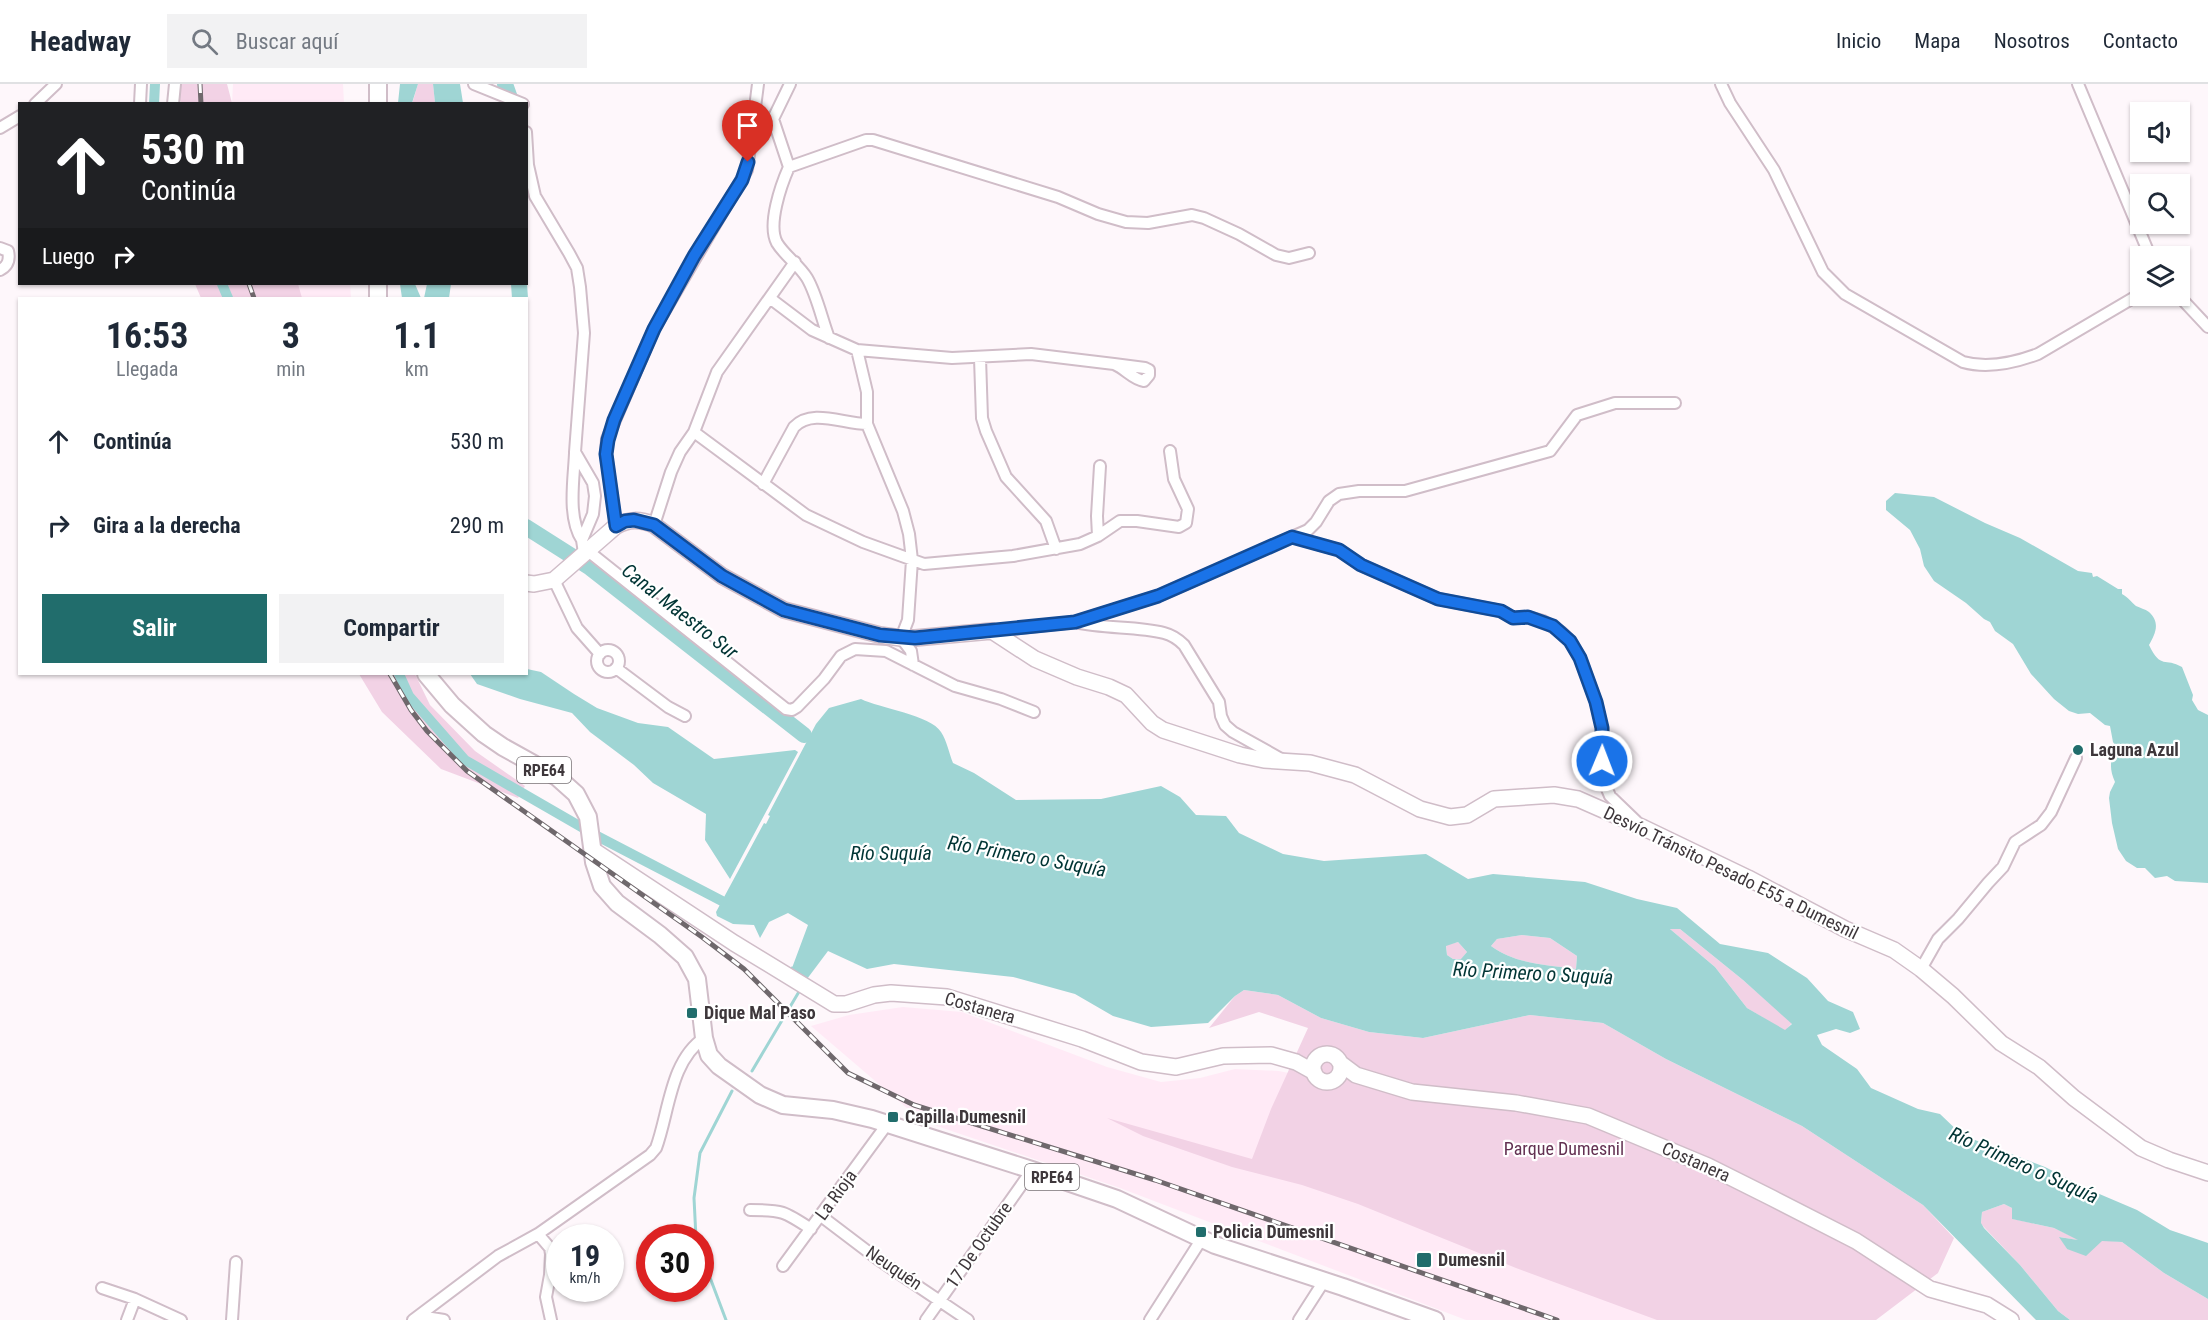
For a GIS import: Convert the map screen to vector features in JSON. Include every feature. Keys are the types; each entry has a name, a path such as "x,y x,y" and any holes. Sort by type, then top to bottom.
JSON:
{"main road":[{"path":"378,84 378,102"},
{"name":"RPE64","path":"427,675 452,705 484,734 556,777 570,788 585,809 597,875 605,892 671,944 690,965 699,988 704,1038 709,1055 719,1066 768,1100 783,1105 833,1110 888,1123 1032,1170 1117,1199 1201,1239 1241,1255 1435,1320"}],"street":[{"path":"37,102 56,84"},
{"path":"140,102 141,84"},
{"path":"174,102 175,84"},
{"path":"474,84 517,102"},
{"path":"616,526 606,454 614,420 654,329 694,256 742,180 748,162 758,84"},
{"path":"755,105 764,84"},
{"path":"790,84 773,119 789,167 777,202 774,235 810,284 829,339"},
{"path":"1721,84 1730,103 1774,170 1823,272 1845,294 1963,362 1985,366 2023,360 2038,354 2130,300"},
{"path":"2078,84 2146,246"},
{"path":"0,128 18,117"},
{"path":"752,120 773,119"},
{"path":"789,167 855,143 873,140 1058,197 1098,214 1126,222 1148,224 1192,215 1239,234 1276,255 1289,258 1309,253"},
{"path":"528,152 531,183 535,196 577,268 580,286 584,333 574,452 573,513 575,527 585,548 786,709 792,710 798,707 824,679 841,656 855,649 886,651 955,686 1001,699 1034,712"},
{"path":"0,248 8,251 10,258 6,266 0,270"},
{"path":"654,525 676,461 694,432 717,372 771,299 795,262"},
{"path":"771,299 813,330 857,350 952,358 1031,354 1114,364"},
{"path":"2188,306 2208,327"},
{"path":"857,350 867,392 867,424 903,512 909,534 912,560 908,620 901,638"},
{"path":"980,358 982,418 986,431 1006,477 1046,520 1056,549"},
{"path":"528,583 554,580 585,548 616,526 625,521 634,520 654,525 722,576 784,610 861,630 901,638 915,638 1075,622 1158,596 1308,530 1329,501 1339,494 1359,491 1405,491 1550,451 1577,415 1615,403 1675,403"},
{"path":"763,484 794,426 799,421 806,417 814,417 867,424"},
{"path":"694,432 806,514 863,542 924,564 976,560 1080,544 1098,536 1120,521 1179,527 1186,523 1188,509 1174,479 1170,451"},
{"path":"574,452 593,483 595,495 585,548"},
{"path":"1098,536 1100,466"},
{"path":"1292,537 1339,550 1361,565 1438,599 1501,611 1513,618 1528,617 1544,621 1561,632 1570,641 1580,658 1596,702 1602,728 1604,782 1610,796 1644,828"},
{"path":"554,580 577,628 600,654 610,651 617,655 619,662 616,668 668,707 685,716"},
{"path":"1075,622 1091,626 1164,633 1176,638 1184,645 1219,702 1225,725 1233,732 1283,760"},
{"name":"Desvío Tránsito Pesado E55 a Dumesnil","path":"992,631 1035,659 1126,695 1152,723 1163,730 1240,755 1264,760 1310,763 1355,775 1420,809 1437,815 1458,818 1494,798 1567,795 1644,828 1894,950 1953,996 2001,1043 2039,1067 2086,1107 2141,1148 2208,1173"},
{"path":"901,638 911,651 914,665"},
{"path":"1921,969 1938,939 2003,867 2016,842 2041,825 2051,812 2076,758"},
{"name":"Costanera","path":"593,850 734,943 788,974 824,999 840,1005 882,994 947,997 1082,1039 1132,1060 1165,1066 1186,1066 1223,1056 1270,1055 1315,1065 1328,1054 1335,1056 1338,1070 1330,1081 1321,1081 1315,1065"},
{"path":"416,1318 498,1256 538,1234 650,1155 656,1148 670,1093 687,1056 693,1046 704,1038"},
{"name":"Costanera","path":"1338,1070 1412,1092 1516,1103 1588,1116 1708,1166 1772,1198 1856,1241 1930,1289 1987,1305 2011,1320"},
{"name":"La Rioja","path":"783,1266 888,1123"},
{"name":"17 De Octubre","path":"926,1320 1032,1170"},
{"path":"750,1210 779,1210 811,1229"},
{"name":"Neuquén","path":"821,1216 879,1260 968,1320"},
{"path":"538,1234 550,1248 551,1254 546,1297 551,1320"},
{"path":"1150,1320 1201,1239"},
{"path":"232,1320 236,1262"},
{"path":"1299,1320 1324,1281"},
{"path":"102,1288 135,1299 181,1320"},
{"path":"128,1320 135,1299"},
{"path":"416,1318 444,1320"}],"shaded area":[{"path":"233,84 343,84 344,102 232,102"},
{"path":"282,285 350,285 351,297 287,297"},
{"path":"903,1007 962,1012 1107,1067 1161,1082 1200,1078 1235,1069 1279,1071 1412,1099 1808,1320 1466,1320 1120,1188 922,1121 811,1026 849,1015"}],"green space":[{"path":"175,84 227,84 232,102 181,102"},
{"path":"418,84 433,84 435,102 413,102"},
{"path":"195,285 298,285 302,297 201,297"},
{"path":"360,675 415,675 430,705 475,751 525,786 518,798 441,769 382,712"},
{"path":"1670,929 1680,929 1792,1023 1785,1031 1747,1008 1715,967"},
{"path":"1522,935 1550,938 1577,956 1576,969 1521,960 1510,957 1491,946 1497,939"},
{"path":"1458,942 1467,952 1461,960 1447,955 1446,945"},
{"name":"Parque Dumesnil","path":"1244,990 1278,995 1321,1018 1369,1032 1423,1038 1530,1015 1603,1023 1666,1059 1802,1126 1923,1205 1954,1238 1938,1273 1876,1320 1657,1320 1516,1268 1358,1204 1302,1185 1232,1167 1143,1136 1107,1118 1252,1159 1271,1109 1308,1028 1259,1012 1209,1028 1235,996"},
{"path":"2004,1204 2012,1208 2013,1219 2054,1228 2082,1241 2060,1237 2067,1249 2102,1240 2122,1242 2164,1273 2208,1299 2208,1320 2070,1320 2058,1311 2020,1265 1981,1224 1982,1212"}],"water":[{"path":"400,84 418,84 412,102 398,102"},
{"path":"433,84 460,84 463,102 435,102"},
{"path":"400,285 415,285 421,297 402,297"},
{"path":"427,285 451,285 449,297 424,297"},
{"name":"Laguna Azul","path":"1895,493 1934,497 2020,538 2078,571 2092,573 2093,577 2097,576 2118,589 2122,589 2122,594 2153,616 2156,628 2149,645 2153,653 2164,662 2182,667 2193,695 2192,700 2198,710 2208,715 2208,883 2175,881 2167,876 2155,878 2145,868 2137,868 2126,861 2118,849 2109,798 2115,782 2111,764 2116,747 2110,726 2105,725 2090,713 2078,714 2069,711 2054,699 2031,674 2013,644 1995,631 1990,622 1934,581 1924,566 1920,549 1910,530 1886,510 1886,501"},
{"path":"528,669 541,672 597,708 638,723 668,727 714,759 795,750 798,752 730,879 705,840 706,814 653,783 634,765 590,732 572,713 477,684 471,675 528,675"},
{"name":"Río Suquía","path":"861,699 927,721 941,732 953,763 974,773 1016,800 1101,799 1161,786 1180,797 1196,815 1226,816 1239,833 1283,854 1324,861 1426,854 1468,879 1493,874 1585,882 1637,899 1677,908 1720,944 1768,953 1807,978 1828,1001 1853,1012 1860,1029 1850,1033 1836,1029 1817,1035 1822,1045 1857,1069 1871,1088 1918,1109 1940,1114 1962,1135 2045,1167 2137,1210 2170,1230 2208,1243 2208,1299 2164,1273 2122,1242 2102,1241 2086,1256 2067,1249 2059,1237 2078,1240 2054,1228 2012,1219 2012,1208 2004,1204 1982,1212 1981,1223 1984,1228 2020,1265 2058,1311 2070,1320 2036,1320 1923,1205 1802,1126 1666,1059 1603,1023 1530,1015 1423,1038 1369,1032 1321,1018 1278,995 1244,990 1208,1023 1151,1027 1113,1016 1075,994 1013,977 894,964 867,969 828,951 807,979 792,968 808,925 788,913 769,922 760,938 754,925 733,924 717,916 716,912 764,823 766,824 770,816 768,815 816,724 829,708","holes":["1670,929 1680,929 1743,980 1792,1024 1785,1030 1747,1008 1715,967","1522,935 1550,938 1577,956 1576,969 1532,963 1510,957 1491,946 1497,939","1458,942 1467,952 1461,959 1453,959 1447,955 1446,946"]}],"waterway":[{"path":"154,102 155,84"},
{"name":"Canal Maestro Sur","path":"505,84 511,102"},
{"path":"222,285 228,297"},
{"name":"Canal Maestro Sur","path":"519,285 520,297"},
{"name":"Canal Maestro Sur","path":"528,528 589,567 804,735"},
{"path":"399,675 409,696 465,760 583,828"},
{"path":"597,836 722,901"},
{"path":"792,968 804,977"},
{"path":"752,1071 800,990"},
{"path":"695,1224 694,1198 700,1153 732,1091"},
{"path":"714,1288 726,1320"}],"railway":[{"path":"200,84 201,102"},
{"path":"249,285 254,297"},
{"path":"391,675 411,710 427,731 467,771 744,969 848,1073 914,1105 1155,1180 1557,1320"}],"place":[{"name":"Laguna Azul","path":"2078,750"},
{"name":"Dique Mal Paso","path":"692,1013"},
{"name":"Capilla Dumesnil","path":"893,1117"},
{"name":"Policia Dumesnil","path":"1201,1232"},
{"name":"Dumesnil","path":"1424,1260"}],"route":[{"path":"748,162 742,180 694,256 644,348 614,420 606,454 616,526 625,521 634,520 654,525 722,576 784,610 880,635 901,638 1075,622 1158,596 1292,537 1339,550 1361,565 1438,599 1501,611 1513,618 1528,617 1553,626 1570,641 1580,658 1596,702 1602,728 1602,761"}],"water label":[{"name":"Río Primero o Suquía","path":"1027,856"},
{"name":"Río Primero o Suquía","path":"1533,973"},
{"name":"Río Primero o Suquía","path":"2024,1165"}]}
